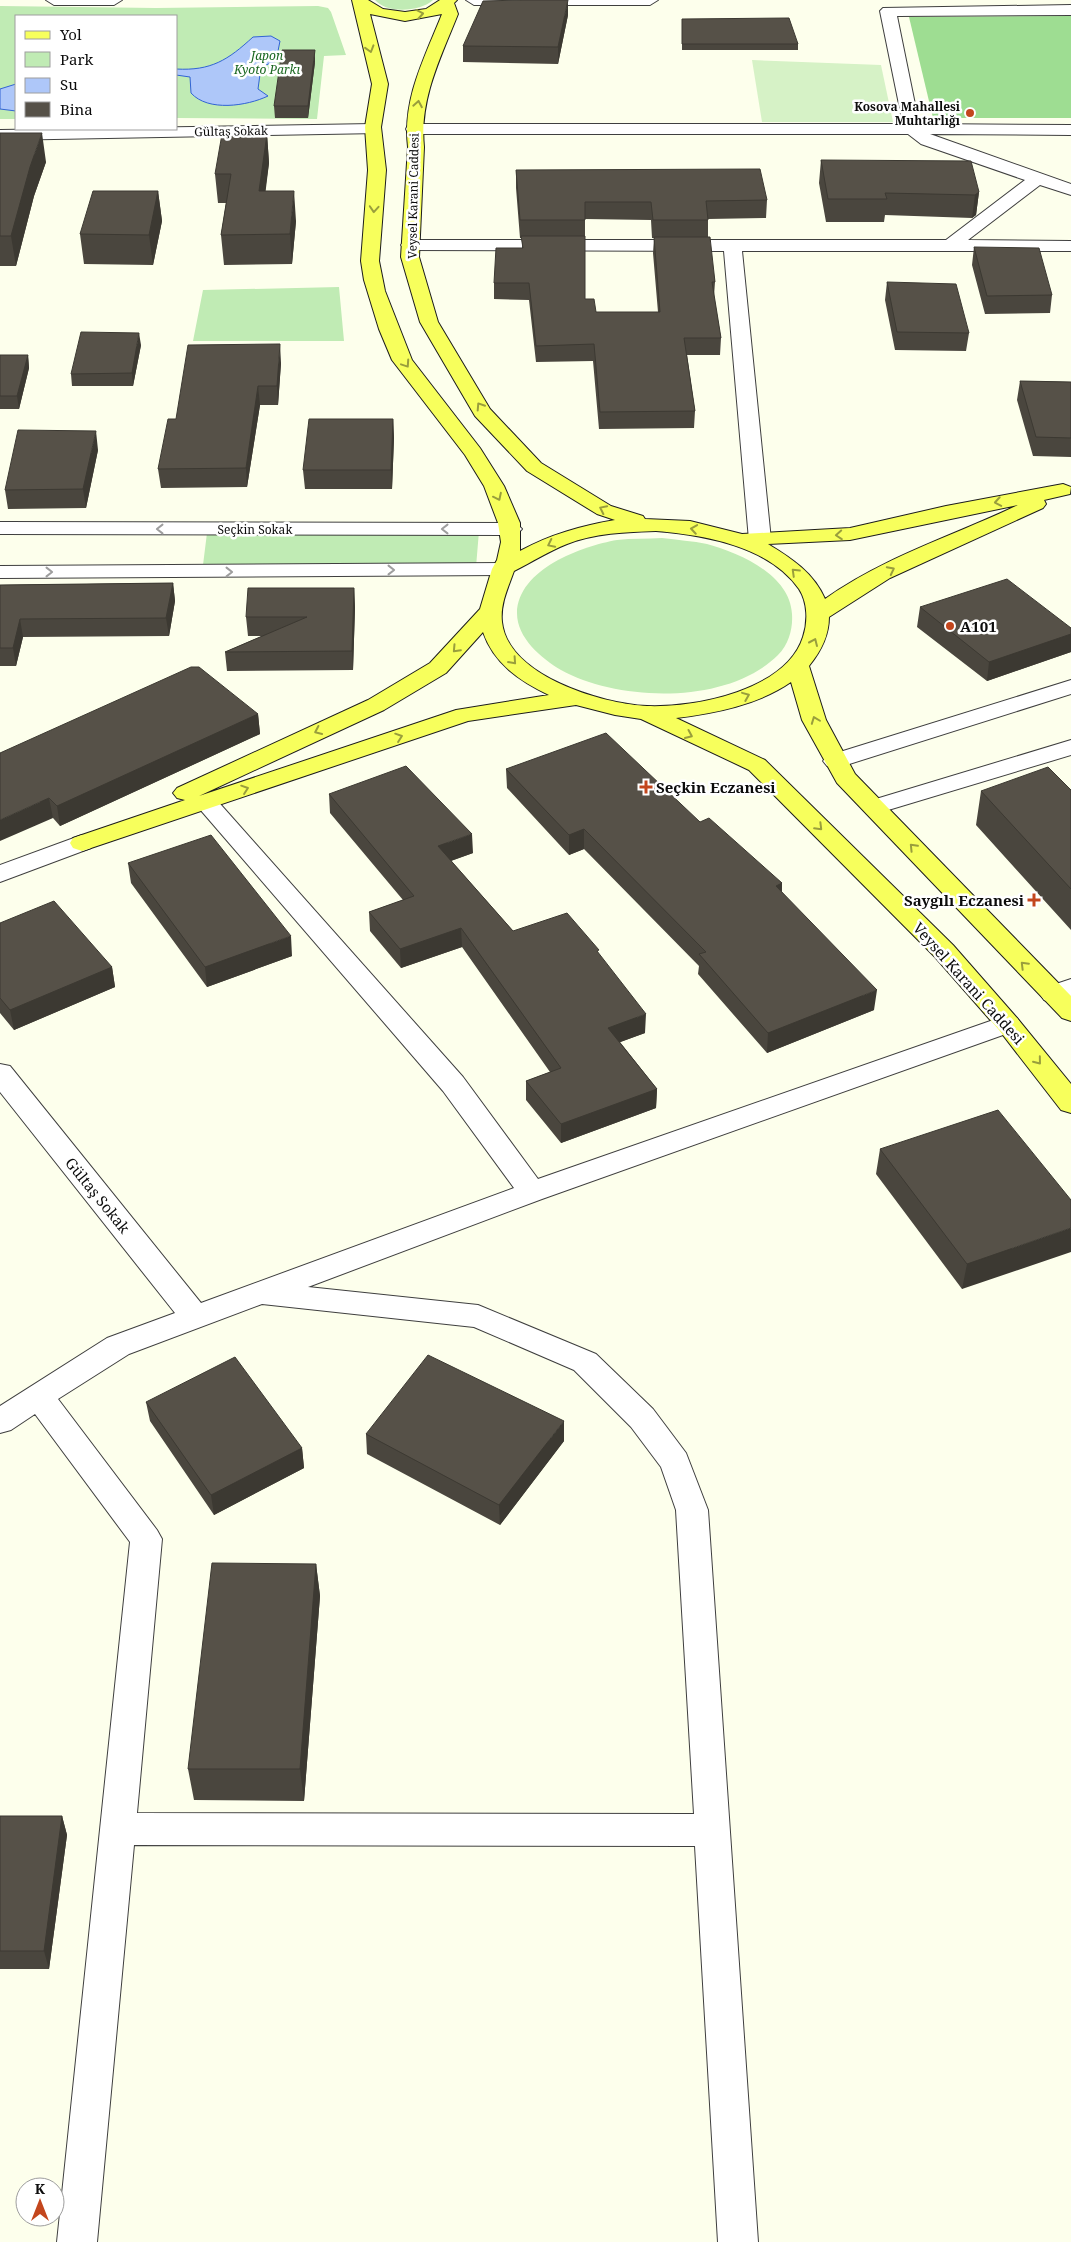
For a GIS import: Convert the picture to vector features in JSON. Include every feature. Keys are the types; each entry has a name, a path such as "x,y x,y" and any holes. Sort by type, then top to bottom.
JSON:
{"main road":[{"path":"360,1 371,11 396,16 435,11 448,2"},
{"path":"360,1 362,25 380,86 373,129 377,167 370,270 402,361 480,460 507,516 511,529 509,554 493,595 489,613 496,641 516,666 550,688 593,703 646,713 699,708 740,699 774,685 798,666 816,641 819,613 812,591 794,570 770,553 738,539 695,528 649,524 603,528 562,539 504,569"},
{"name":"Veysel Karani Caddesi","path":"448,2 450,14 420,89 414,129 416,147 410,257 429,322 482,412 534,467 604,510 649,524"},
{"path":"738,539 760,540 850,534 946,512 1067,489"},
{"path":"819,613 869,581 910,560 996,524 1067,489"},
{"path":"82,843 376,705 438,668 489,613"},
{"path":"798,666 814,720 845,778 1065,998"},
{"path":"82,843 464,715 578,698"},
{"name":"Veysel Karani Caddesi","path":"646,713 757,765 944,951 1008,1024 1071,1103"}],"street":[{"path":"54,0 114,0"},
{"path":"474,0 650,0"},
{"path":"1071,10 881,7 912,129 926,140 1071,190"},
{"name":"Gültaş Sokak","path":"0,135 373,129"},
{"path":"414,129 1071,130"},
{"path":"950,246 1038,178"},
{"path":"410,245 1071,246"},
{"path":"733,246 760,540"},
{"name":"Seçkin Sokak","path":"0,528 192,550 504,569"},
{"name":"Seçkin Sokak","path":"0,572 192,550 511,529"},
{"path":"835,762 1071,687"},
{"path":"875,807 1071,747"},
{"path":"206,802 453,1084 532,1192"},
{"path":"0,874 82,843"},
{"path":"0,1421 118,1346 532,1192 1008,1024"},
{"name":"Gültaş Sokak","path":"0,1074 149,1257 195,1318"},
{"path":"262,1293 478,1316 585,1362 642,1418 675,1462 692,1510 738,2242"},
{"path":"39,1396 146,1538 77,2242"},
{"path":"117,1829 713,1830"}],"green space":[{"path":"375,0 433,0 420,7 404,10 387,8"},
{"name":"Japon Kyoto Parkı","path":"0,6 156,8 318,6 328,8 331,12 346,55 324,56 317,119 178,118 178,15 15,15 15,119 0,119"},
{"path":"1071,16 1071,118 933,118 909,17"},
{"path":"752,60 881,65 893,122 762,122"},
{"path":"339,287 344,341 193,341 203,290"},
{"path":"479,531 476,567 203,565 207,533"},
{"path":"662,538 702,543 720,548 748,560 773,577 783,588 789,600 792,614 789,636 785,646 778,655 757,671 731,683 703,690 672,693 642,692 612,688 585,681 553,665 538,653 526,639 518,622 517,613 520,597 528,584 540,572 570,554 603,543 623,539"}],"water":[{"path":"271,36 280,41 276,61 261,67 258,89 268,96 239,104 217,105 207,103 191,93 190,77 178,75 178,69 209,66 227,58 253,37"},
{"path":"15,84 15,111 0,109 0,89"}],"building":[{"path":"568,0 558,47 463,46 483,1"},
{"path":"789,18 798,44 682,44 682,19"},
{"path":"282,50 315,50 308,106 274,106"},
{"path":"0,133 42,133 30,167 11,236 0,236"},
{"path":"222,134 267,134 259,191 294,191 290,234 221,235 231,174 215,174"},
{"path":"821,160 971,161 979,192 975,195 885,193 887,199 828,199"},
{"path":"760,169 767,200 706,201 708,220 653,220 651,202 585,202 585,220 520,220 516,170"},
{"path":"93,191 158,191 149,235 80,234"},
{"path":"521,236 585,236 585,299 594,299 596,312 660,312 654,237 710,237 715,282 712,282 721,338 684,338 695,411 600,412 594,344 536,346 529,283 494,283 496,248 523,248"},
{"path":"974,247 1039,248 1052,295 987,296"},
{"path":"887,282 956,284 969,333 897,332"},
{"path":"81,332 139,333 132,373 71,374"},
{"path":"280,344 277,386 258,386 246,468 158,469 168,419 176,419 188,345"},
{"path":"0,355 28,355 17,396 0,396"},
{"path":"1020,381 1071,382 1071,438 1036,437"},
{"path":"309,419 393,419 391,470 303,470"},
{"path":"18,430 96,431 83,489 5,490"},
{"path":"1007,579 1071,628 1071,634 989,662 920,607"},
{"path":"173,583 166,618 20,619 13,648 0,648 0,585"},
{"path":"248,588 354,588 352,651 225,652 307,617 246,617"},
{"path":"191,667 199,667 258,714 57,806 49,798 0,820 0,753"},
{"path":"606,733 700,822 709,818 782,883 776,886 877,990 768,1033 699,954 706,952 584,829 569,835 506,769"},
{"path":"406,766 472,834 438,846 513,931 567,913 599,950 597,951 646,1014 608,1028 657,1089 561,1124 526,1081 561,1068 461,928 400,949 369,912 414,896 329,794"},
{"path":"1048,767 1071,790 1071,889 981,791"},
{"path":"211,835 291,936 205,967 128,863"},
{"path":"54,901 112,967 10,1010 0,998 0,923"},
{"path":"998,1110 1071,1200 1071,1228 967,1264 880,1149"},
{"path":"428,1355 564,1421 499,1505 366,1434"},
{"path":"235,1357 302,1448 211,1495 146,1402"},
{"path":"212,1563 316,1564 300,1769 188,1769"},
{"path":"0,1816 62,1816 44,1951 0,1951"}],"place":[{"name":"Kosova Mahallesi Muhtarlığı","path":"970,113"},
{"name":"A101","path":"950,626"},
{"name":"Seçkin Eczanesi","path":"646,787"},
{"name":"Saygılı Eczanesi","path":"1034,900"}]}
